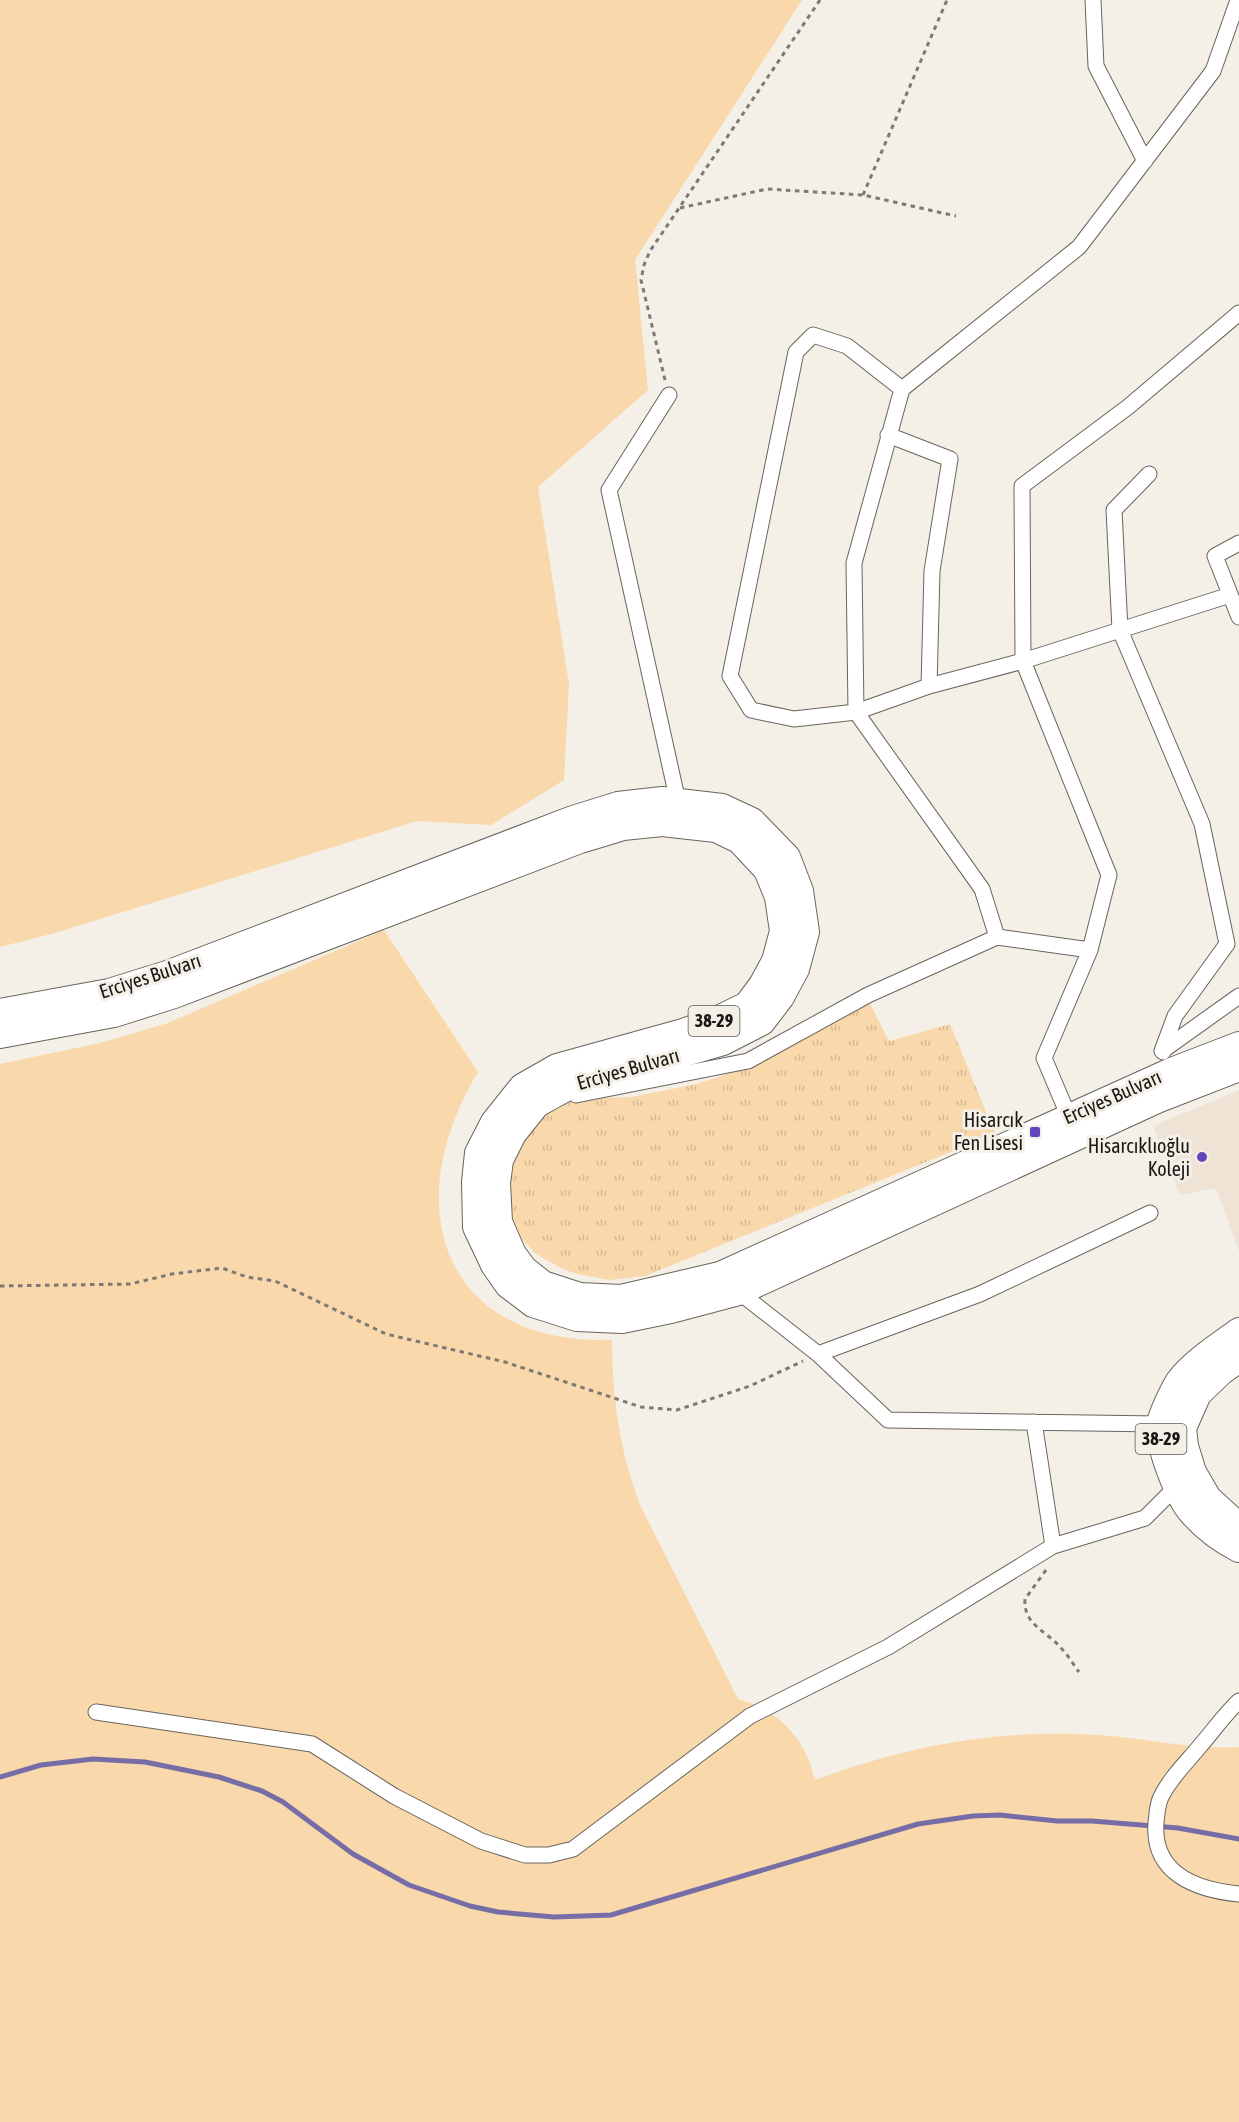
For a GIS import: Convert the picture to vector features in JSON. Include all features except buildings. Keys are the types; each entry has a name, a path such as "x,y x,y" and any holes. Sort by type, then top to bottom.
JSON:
{"highway":[{"name":"Erciyes Bulvarı","path":"0,1012 109,992 166,974 573,819 618,805 662,800 722,807 752,821 787,857 800,891 806,932 796,969 781,997 762,1022 723,1042 566,1088 549,1097 537,1104 513,1134 500,1160 497,1183 499,1222 513,1254 524,1269 543,1284 580,1296 621,1298 720,1275 1069,1117 1166,1061 1239,1045"},
{"name":"Erciyes Bulvarı","path":"0,1035 114,1014 174,995 580,840 623,827 663,823 716,829 739,840 767,870 778,897 783,931 775,961 762,985 747,1005 714,1021 683,1032 557,1067 522,1087 494,1122 478,1153 474,1182 476,1227 494,1265 508,1285 533,1304 577,1318 622,1320 739,1292 1157,1100 1239,1068"},
{"name":"38-29","path":"1239,1331 1206,1354 1179,1381 1160,1424 1163,1451 1190,1512 1220,1540 1239,1549"},
{"name":"38-29","path":"1239,1359 1198,1394 1183,1428 1185,1446 1193,1472 1208,1498 1239,1524"}],"street":[{"path":"1093,0 1096,66 1144,161"},
{"path":"997,937 982,889 856,712 854,563 902,389 1079,247 1213,71 1238,0"},
{"path":"1069,1117 1044,1058 1090,950 1109,875 1023,661 1022,486 1128,407 1239,313"},
{"path":"902,389 847,346 813,335 796,352 730,676 751,710 794,719 856,712 929,686 1023,661 1230,595"},
{"path":"669,395 609,490 678,802"},
{"path":"888,435 950,459 932,571 929,686"},
{"path":"1149,474 1114,510 1120,630 1202,824 1227,944 1174,1016 1166,1061"},
{"path":"1239,543 1215,556 1239,617"},
{"path":"549,1097 584,1095 748,1061 868,995 997,937 1090,950"},
{"path":"1166,1061 1239,996"},
{"path":"818,1354 981,1294 1150,1213"},
{"path":"739,1292 818,1354 888,1420 1160,1424"},
{"path":"1034,1422 1053,1546"},
{"path":"96,1712 312,1744 394,1796 481,1842 525,1855 549,1855 573,1849 750,1716 888,1647 1053,1546 1145,1518 1177,1486"},
{"path":"1239,1701 1167,1786 1158,1808 1155,1835 1159,1850 1166,1862 1184,1879 1202,1888 1239,1894"}],"path":[{"path":"669,395 641,280 644,265 650,251 820,0"},
{"path":"862,195 947,0"},
{"path":"680,208 767,189 862,195 956,216"},
{"path":"0,1286 130,1284 171,1274 222,1268 247,1277 275,1281 386,1334 506,1362 641,1407 677,1410 750,1386 818,1354"},
{"path":"1053,1546 1049,1564 1041,1579 1029,1592 1025,1606 1031,1622 1061,1647 1079,1672"}],"shaded area":[{"name":"Hisarcıklıoğlu Koleji","path":"1239,1090 1239,1251 1216,1188 1180,1195 1153,1126"}],"green space":[{"path":"0,0 802,0 635,260 648,390 538,487 569,684 564,780 491,825 417,821 55,933 0,947"},
{"path":"384,930 478,1072 454,1122 441,1170 440,1216 451,1257 473,1292 507,1319 554,1335 612,1340 619,1425 628,1466 641,1507 738,1699 766,1711 788,1728 805,1751 815,1780 885,1757 989,1737 1098,1735 1186,1745 1239,1747 1239,2122 0,2122 0,1064 100,1043 168,1023"},
{"path":"869,1002 889,1041 950,1024 995,1134 645,1276 610,1280 577,1274 536,1254 515,1231 506,1208 512,1156 539,1116 570,1099 631,1097 692,1085 722,1076 751,1065"}],"waterway":[{"path":"0,1777 41,1765 93,1759 145,1762 219,1777 262,1791 283,1802 353,1854 409,1885 470,1906 498,1912 554,1917 611,1915 918,1824 973,1816 1000,1815 1057,1821 1092,1821 1178,1828 1239,1839"}],"place":[{"name":"Hisarcık Fen Lisesi","path":"1035,1132"},
{"name":"Hisarcıklıoğlu Koleji","path":"1202,1157"}]}
